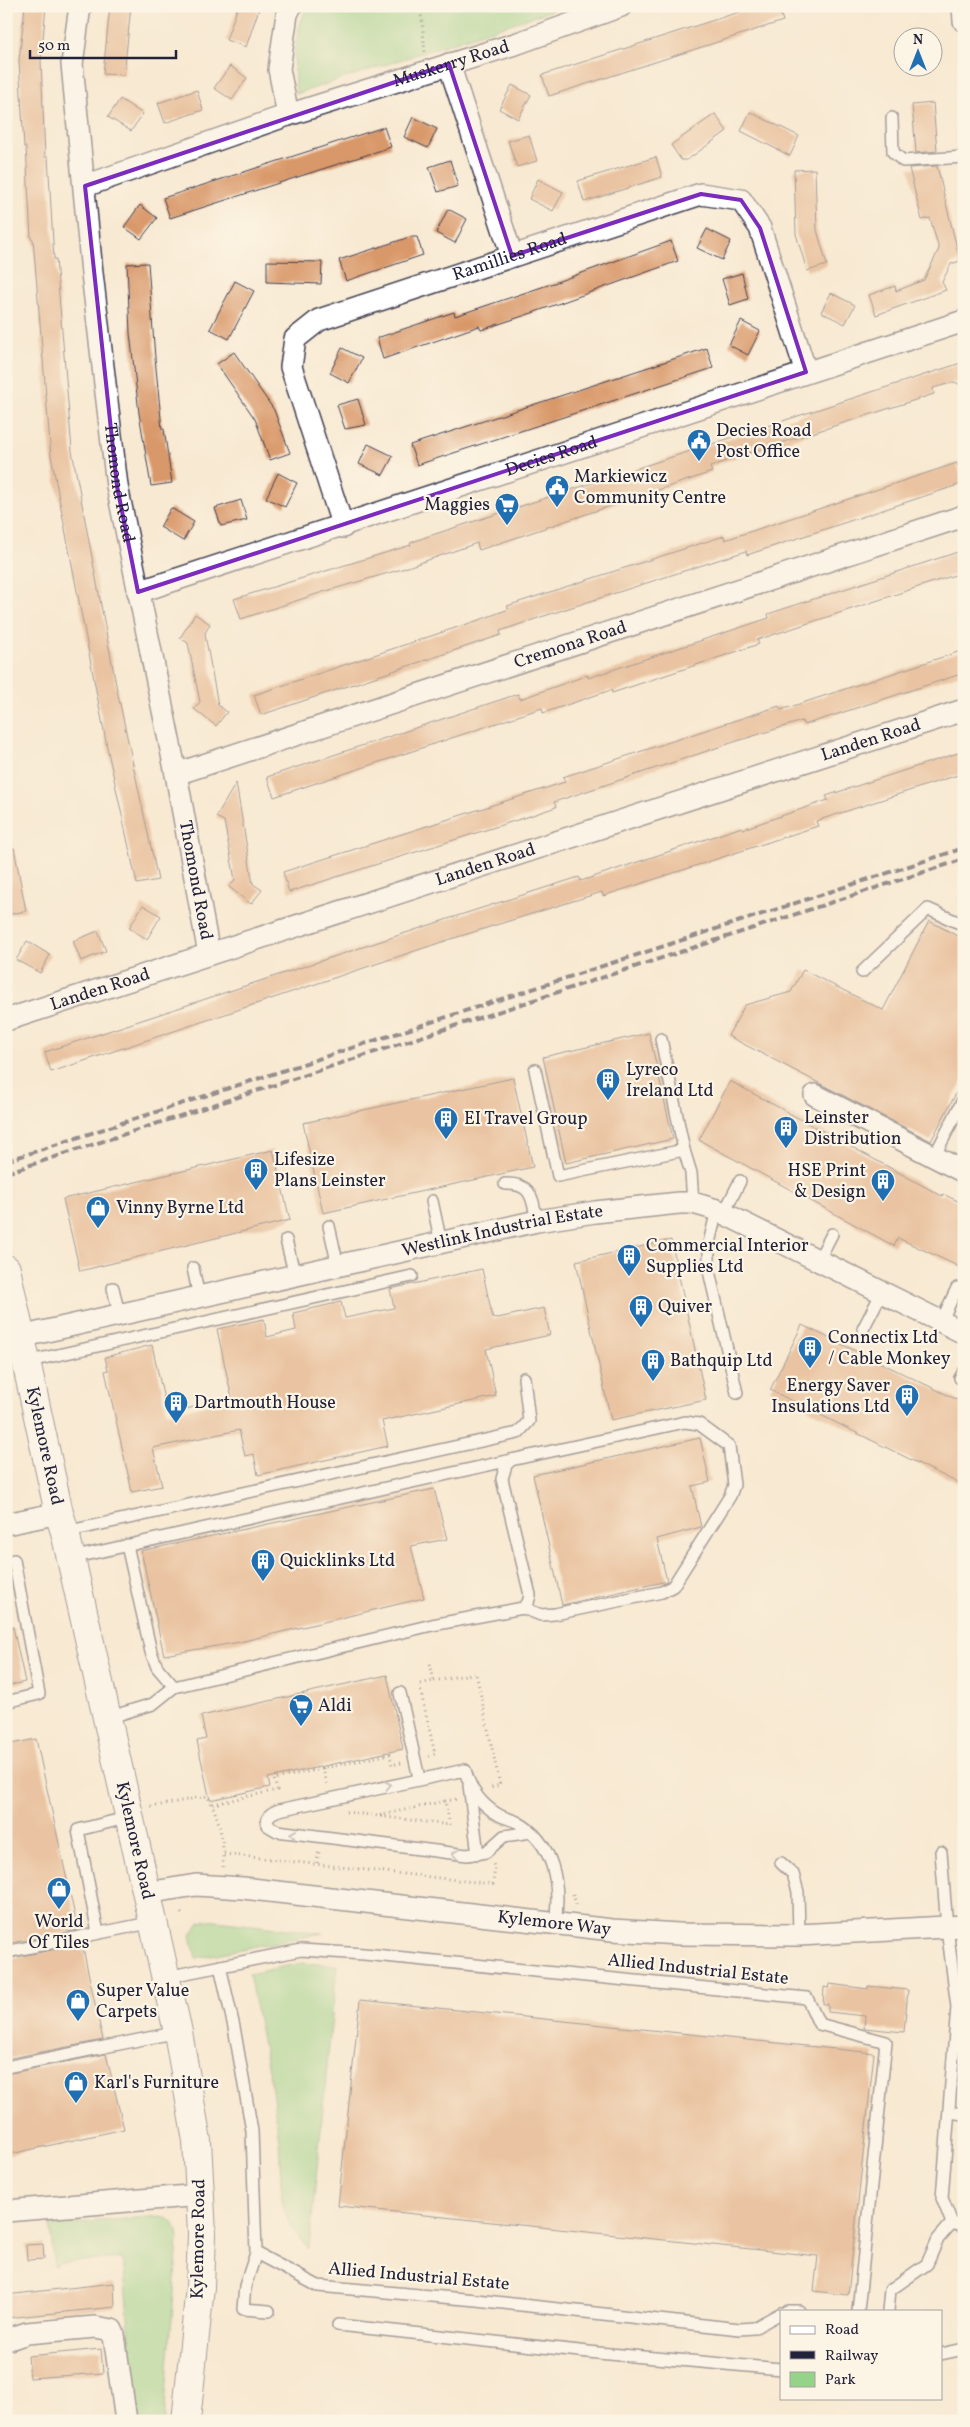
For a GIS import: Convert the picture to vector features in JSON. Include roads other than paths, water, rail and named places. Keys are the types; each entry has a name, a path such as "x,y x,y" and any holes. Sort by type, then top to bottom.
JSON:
{"main road":[{"name":"Kylemore Road","path":"8,1282 154,1922 178,2032 198,2141 201,2195 200,2287 186,2421"}],"street":[{"name":"Thomond Road","path":"80,6 72,64 92,273 117,486 176,774 209,954"},
{"path":"288,115 279,70 287,14 291,6"},
{"path":"963,6 964,21"},
{"name":"Muskerry Road","path":"85,186 288,115 518,43 615,7"},
{"path":"449,64 512,256"},
{"name":"Ramillies Road","path":"343,527 291,367 295,339 319,320 701,194 741,200 760,228 806,372"},
{"name":"Decies Road","path":"138,592 343,527 964,321"},
{"name":"Cremona Road","path":"176,774 964,516"},
{"name":"Landen Road","path":"6,1020 964,710"},
{"path":"815,1095 964,1172"},
{"name":"Westlink Industrial Estate","path":"23,1350 119,1314 537,1221 639,1207 693,1203 720,1211 964,1333"},
{"path":"6,1524 65,1534"},
{"name":"Kylemore Way","path":"147,1893 196,1885 554,1923 679,1934 799,1935 955,1927"},
{"path":"6,2211 201,2195"},
{"path":"6,2340 27,2333 95,2327 112,2330 126,2421"}],"lane":[{"path":"892,118 894,152 903,161 964,157"},
{"path":"862,972 928,909 964,925"},
{"path":"661,1039 684,1150 691,1173 693,1203"},
{"path":"535,1070 558,1176 684,1150"},
{"path":"934,1157 964,1098"},
{"path":"737,1393 709,1271 709,1243 720,1211 740,1181"},
{"path":"505,1184 516,1184 525,1187 530,1192 537,1221"},
{"path":"432,1201 441,1243"},
{"path":"329,1226 338,1266"},
{"path":"818,1261 832,1234"},
{"path":"286,1240 295,1276"},
{"path":"193,1268 200,1297"},
{"path":"23,1350 412,1276"},
{"path":"113,1288 119,1314"},
{"path":"941,1322 957,1288"},
{"path":"863,1330 882,1292"},
{"path":"65,1534 518,1433 529,1421 524,1378"},
{"path":"65,1534 127,1545 685,1422 700,1424 729,1446 734,1485 730,1496 673,1586 662,1592 555,1614 541,1615 522,1608"},
{"path":"107,1718 152,1704 174,1687 432,1626 522,1608 528,1603 530,1595 502,1479 506,1465 511,1460"},
{"path":"127,1545 151,1652 158,1667 174,1687"},
{"path":"6,1702 39,1694 14,1560"},
{"path":"400,1693 419,1778"},
{"path":"482,1853 472,1795 465,1770 419,1778 279,1810 270,1813 267,1819 267,1825 277,1831 320,1838 467,1855 482,1853 504,1836 531,1832"},
{"path":"472,1795 500,1816 516,1821 540,1838 546,1849 555,1882 557,1908 554,1923"},
{"path":"98,1933 78,1830 129,1814"},
{"path":"941,1852 955,1927 952,1964 957,2007 942,2198 952,2223 964,2227"},
{"path":"780,1863 793,1874 796,1883 799,1935"},
{"path":"6,1952 154,1922"},
{"name":"Allied Industrial Estate","path":"166,1977 301,1950 374,1955 807,1998 819,2024 886,2042 858,2310"},
{"path":"952,1964 964,1963"},
{"path":"220,1966 234,2027 252,2131 256,2253 245,2286 243,2309 269,2311"},
{"path":"6,2067 178,2032"},
{"path":"949,2112 964,2114"},
{"path":"888,2310 890,2290 927,2264 938,2239 952,2223"},
{"name":"Allied Industrial Estate","path":"256,2253 318,2286 476,2300 740,2329 754,2328 780,2315"},
{"path":"338,2325 598,2353 780,2369"},
{"path":"942,2354 964,2349"}],"railway":[{"path":"6,1161 964,848"},
{"path":"6,1173 964,859"}],"place":[{"name":"Decies Road Post Office","path":"699,462"},
{"name":"Markiewicz Community Centre","path":"557,508"},
{"name":"Maggies","path":"507,526"},
{"name":"Lyreco Ireland Ltd","path":"608,1101"},
{"name":"EI Travel Group","path":"446,1140"},
{"name":"Leinster Distribution","path":"786,1149"},
{"name":"Lifesize Plans Leinster","path":"256,1191"},
{"name":"HSE Print & Design","path":"883,1202"},
{"name":"Vinny Byrne Ltd","path":"98,1229"},
{"name":"Commercial Interior Supplies Ltd","path":"629,1277"},
{"name":"Quiver","path":"641,1328"},
{"name":"Connectix Ltd / Cable Monkey","path":"810,1369"},
{"name":"Bathquip Ltd","path":"653,1382"},
{"name":"Energy Saver Insulations Ltd","path":"907,1417"},
{"name":"Dartmouth House","path":"176,1424"},
{"name":"Quicklinks Ltd","path":"263,1582"},
{"name":"Aldi","path":"301,1727"},
{"name":"World Of Tiles","path":"59,1910"},
{"name":"Super Value Carpets","path":"78,2022"},
{"name":"Karl's Furniture","path":"76,2104"}]}
